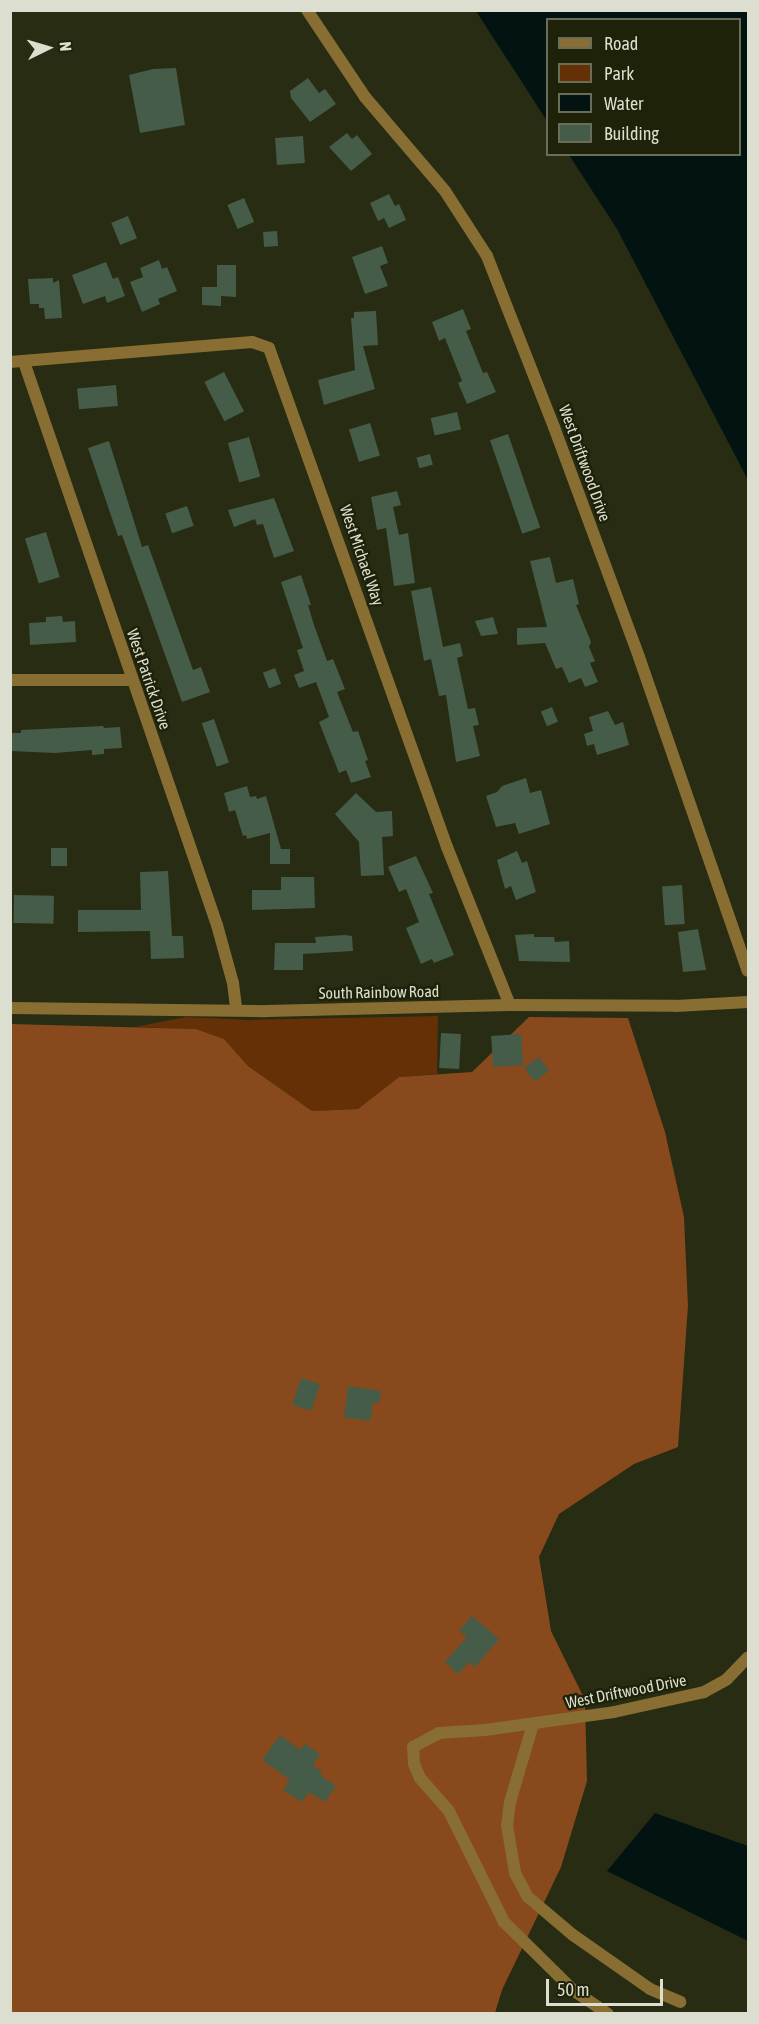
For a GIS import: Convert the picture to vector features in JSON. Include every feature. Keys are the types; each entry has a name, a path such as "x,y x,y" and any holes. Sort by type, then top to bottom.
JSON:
{"street":[{"name":"West Driftwood Drive","path":"307,10 365,97 445,191 487,256 639,657 748,971"},
{"name":"West Michael Way","path":"24,362 252,342 269,348 447,847 510,1005"},
{"path":"10,362 24,362"},
{"name":"West Patrick Drive","path":"24,362 131,680 217,925 233,983 236,1009"},
{"path":"10,680 131,680"},
{"name":"South Rainbow Road","path":"10,1008 267,1011 510,1005 676,1006 748,1002"},
{"name":"West Driftwood Drive","path":"608,2013 573,1990 504,1922 448,1811 420,1778 414,1764 413,1748 439,1733 533,1724 614,1712 704,1692 727,1679 748,1657"},
{"path":"533,1724 510,1802 507,1824 515,1874 528,1897 573,1935 650,1989 680,2002"}],"green space":[{"path":"438,1016 437,1074 399,1077 358,1109 312,1111 248,1066 224,1039 196,1029 135,1027 186,1017 248,1020"}],"shaded area":[{"path":"529,1017 628,1018 665,1132 684,1217 688,1306 678,1447 634,1464 559,1514 539,1557 551,1631 585,1700 587,1781 561,1867 502,1990 495,2013 11,2014 11,1024 196,1029 224,1039 248,1066 312,1111 358,1109 399,1077 472,1072"}],"water":[{"path":"476,11 748,11 748,480 617,229 570,156 741,156 741,18 546,18 546,119"},
{"path":"655,1813 748,1846 748,1941 607,1871"}],"building":[{"path":"176,68 185,125 140,133 129,75 153,69"},
{"path":"308,78 319,93 325,89 336,104 310,122 291,98 290,91"},
{"path":"347,133 352,139 357,135 372,154 351,171 329,147"},
{"path":"303,136 305,163 277,165 275,138"},
{"path":"389,194 395,206 399,204 406,220 389,228 384,218 378,221 370,203"},
{"path":"244,198 254,222 238,229 227,205"},
{"path":"128,216 137,238 120,245 111,223"},
{"path":"277,231 278,246 264,247 263,232"},
{"path":"382,246 388,263 380,266 388,286 365,294 352,257"},
{"path":"159,260 162,269 167,267 177,291 158,299 160,304 142,312 130,282 143,277 140,268"},
{"path":"106,262 113,279 118,277 125,296 107,303 105,296 83,304 72,275"},
{"path":"217,265 236,265 236,297 221,296 221,306 202,305 202,287 217,287"},
{"path":"53,278 53,283 59,280 62,318 45,319 44,308 39,308 39,304 30,304 28,279"},
{"path":"463,309 471,329 466,331 483,373 487,372 496,392 467,404 458,383 462,381 445,338 439,341 432,322"},
{"path":"376,311 378,345 363,346 375,389 324,405 318,380 355,370 351,318 354,318 354,312"},
{"path":"224,372 244,411 224,421 204,382"},
{"path":"116,385 118,406 79,409 77,388"},
{"path":"457,412 461,430 435,436 431,418"},
{"path":"370,423 380,456 359,462 349,429"},
{"path":"508,434 540,528 522,534 490,440"},
{"path":"249,437 260,476 239,482 228,443"},
{"path":"109,441 142,547 148,545 193,670 201,667 210,692 182,702 122,535 118,536 88,448"},
{"path":"430,454 433,465 419,468 416,458"},
{"path":"397,491 401,505 393,507 399,535 408,533 415,583 394,586 386,528 377,530 371,497"},
{"path":"274,498 294,551 274,558 263,524 257,525 255,519 234,527 228,510"},
{"path":"187,506 194,526 172,533 165,513"},
{"path":"46,532 60,577 39,583 25,538"},
{"path":"550,557 556,583 573,579 579,604 576,605 591,642 589,647 595,661 590,663 598,682 585,687 581,678 569,683 562,667 556,669 545,643 517,645 517,628 547,627 530,561"},
{"path":"301,575 311,605 308,605 314,625 327,661 333,659 345,689 337,692 353,732 358,731 368,760 365,761 371,777 351,783 346,770 339,773 319,722 329,717 316,682 299,688 294,675 304,671 297,650 303,648 281,582"},
{"path":"431,587 443,647 460,643 463,656 457,658 468,709 475,708 479,725 473,726 480,756 456,762 446,695 439,696 431,659 424,661 411,591"},
{"path":"62,616 63,622 75,621 76,642 30,645 29,623 46,622 46,617"},
{"path":"493,617 498,634 481,636 475,621"},
{"path":"275,668 281,684 269,689 263,673"},
{"path":"552,707 558,722 547,726 541,711"},
{"path":"608,711 615,725 623,722 629,745 597,755 594,744 587,746 584,734 593,731 589,717"},
{"path":"214,719 229,762 217,767 202,723"},
{"path":"103,726 104,728 120,727 122,748 104,749 104,754 92,755 92,750 55,753 10,751 10,733 21,733 21,730"},
{"path":"526,778 530,793 541,790 550,824 519,834 515,823 496,827 486,796 497,792 502,786"},
{"path":"247,786 250,797 256,796 257,799 266,796 281,849 290,849 290,864 270,864 270,833 247,839 246,835 243,836 235,810 229,812 224,793"},
{"path":"356,793 376,812 392,811 393,836 382,837 384,875 361,876 359,842 335,814"},
{"path":"51,848 67,848 67,866 51,866"},
{"path":"517,851 522,863 527,861 536,892 516,900 511,886 505,889 497,860"},
{"path":"416,856 433,893 429,894 454,955 434,963 432,959 421,964 406,928 419,922 406,889 399,892 388,867"},
{"path":"168,871 172,936 183,936 184,958 151,959 150,931 78,932 78,910 141,910 140,872"},
{"path":"281,877 314,877 315,908 252,910 252,890 281,890"},
{"path":"682,885 685,924 665,925 662,886"},
{"path":"14,895 54,896 54,924 14,923"},
{"path":"698,929 706,970 683,972 678,932"},
{"path":"534,934 534,937 554,937 555,942 569,941 570,962 519,961 515,935"},
{"path":"352,936 353,951 303,954 303,970 274,970 275,943 316,943 315,937"},
{"path":"441,1033 461,1034 459,1069 439,1068"},
{"path":"521,1034 523,1065 493,1067 491,1036"},
{"path":"539,1057 549,1071 534,1081 524,1068"},
{"path":"301,1378 320,1384 311,1411 292,1405"},
{"path":"348,1386 381,1391 379,1403 373,1402 370,1421 344,1417"},
{"path":"472,1616 499,1639 475,1667 469,1662 458,1674 445,1662 467,1637 459,1631"},
{"path":"280,1735 300,1750 305,1744 320,1754 313,1765 322,1772 320,1775 336,1786 325,1802 309,1792 302,1802 283,1790 290,1780 262,1760"}]}
